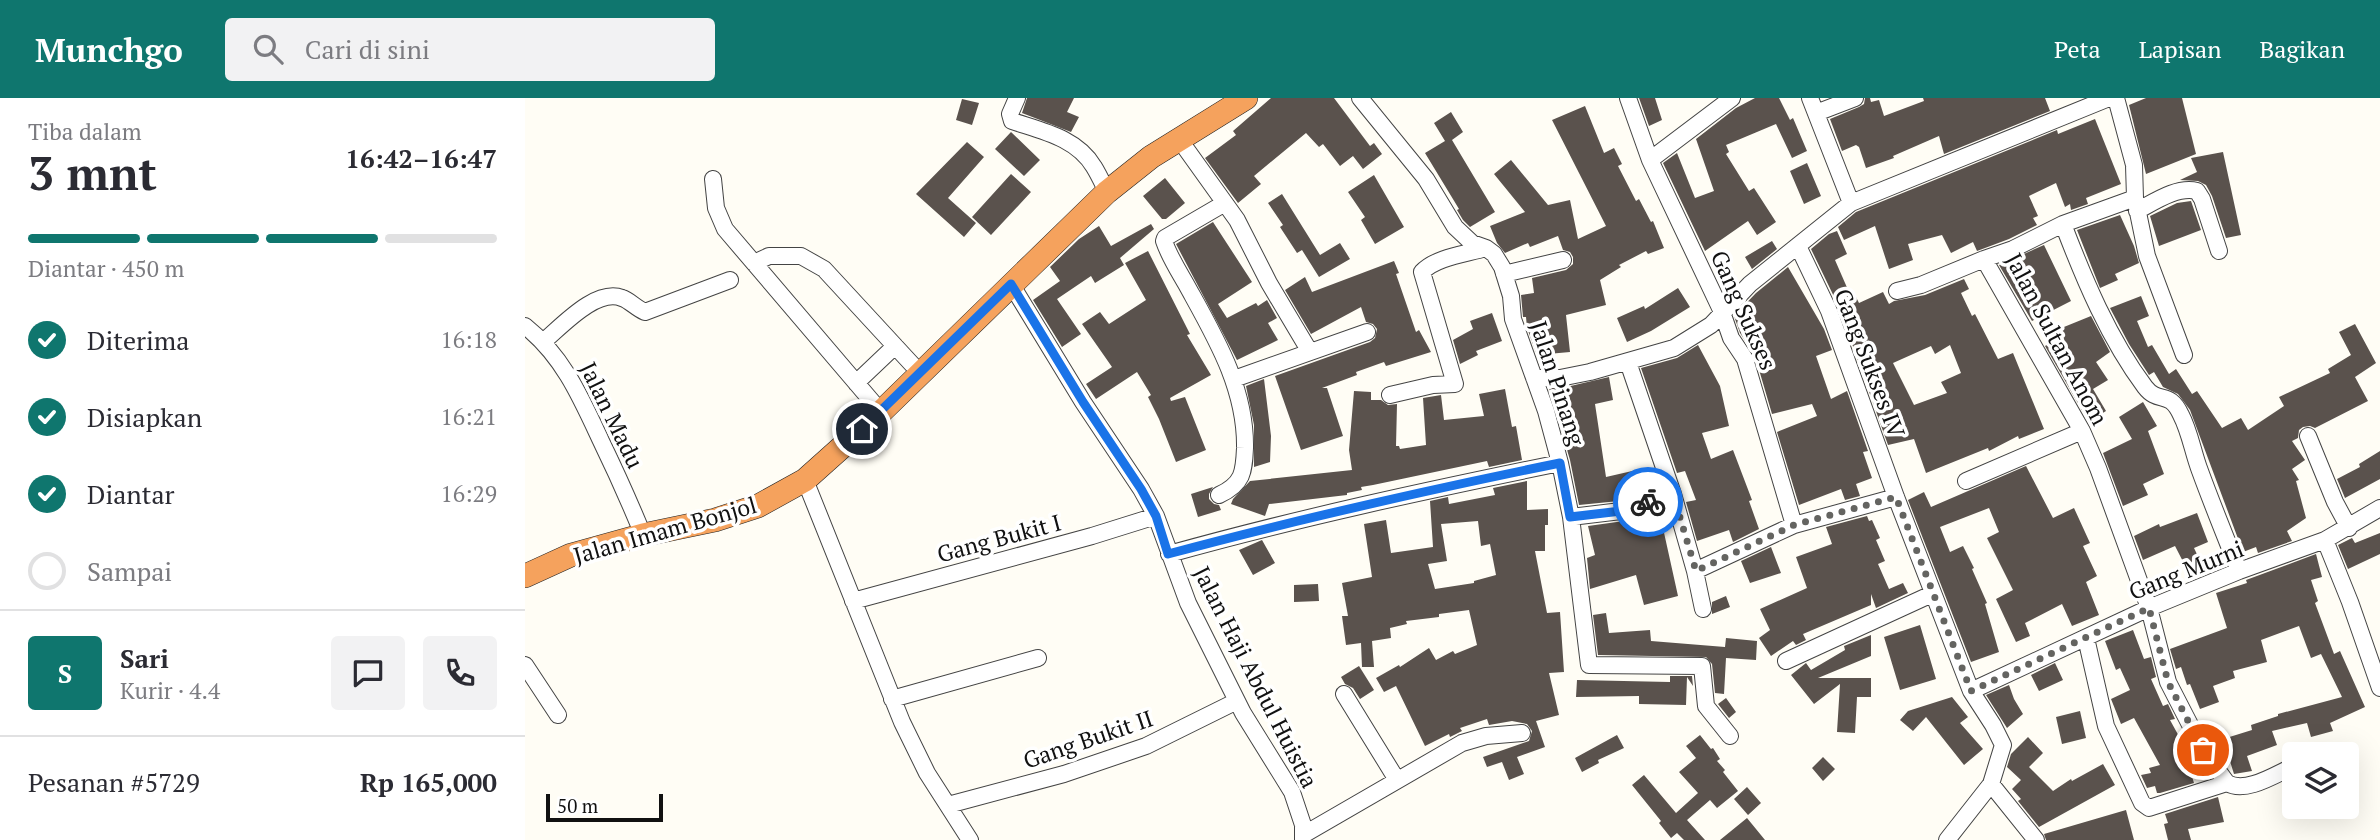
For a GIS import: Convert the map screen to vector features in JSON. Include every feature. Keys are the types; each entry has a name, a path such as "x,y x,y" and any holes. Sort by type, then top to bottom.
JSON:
{"highway":[{"name":"Jalan Imam Bonjol","path":"525,576 571,555 643,535 715,520 758,506 806,480 881,412 1107,192 1150,157 1246,98"}],"street":[{"path":"1017,98 1010,114 1012,121 1059,136 1069,142 1093,164 1107,192"},
{"name":"Jalan Pinang","path":"1360,98 1426,179 1455,227 1472,243 1494,254 1504,274 1511,296 1513,319 1560,463 1570,517 1589,665 1702,666 1706,706 1730,736"},
{"name":"Gang Sukses","path":"1628,98 1650,160 1722,312 1731,338 1745,359 1794,525"},
{"path":"1650,160 1732,98"},
{"path":"1851,203 1813,106 1854,98"},
{"path":"1534,378 1560,378 1674,348 1711,325 1751,284 1851,203 2109,98"},
{"path":"2116,98 2134,165 2136,205 2154,275 2184,355"},
{"path":"1179,139 1237,220 1269,283 1310,352"},
{"path":"713,179 716,208 725,229 881,412"},
{"name":"Jalan Sultan Anom","path":"2219,251 2202,199 2197,191 2188,189 2063,224 2013,249 1984,259 2082,431 2149,608 2168,682 2203,750 2227,783"},
{"path":"1219,495 1230,490 1240,480 1244,463 1245,431 1234,379 1164,241 1225,203"},
{"path":"2063,224 2087,284 2129,363 2147,389 2159,398 2173,401 2182,416 2199,469 2239,571"},
{"name":"Gang Sukses IV","path":"1798,246 1829,311 1896,497 1971,691 2003,745 1991,784"},
{"path":"1390,395 1433,385 1455,384 1422,272 1442,261 1486,248"},
{"path":"754,263 769,256 801,256 824,269 920,373"},
{"path":"1897,290 1921,285 1984,259"},
{"path":"1504,274 1563,260"},
{"path":"544,341 593,301 604,297 622,298 645,312 730,280"},
{"name":"Jalan Haji Abdul Huistia","path":"1011,284 1156,516 1188,603 1237,701 1292,792 1303,825 1303,838"},
{"name":"Jalan Madu","path":"525,326 544,341 559,360 581,398 643,535"},
{"path":"1234,379 1367,332"},
{"path":"856,383 895,346"},
{"path":"1628,362 1673,494 1696,571 1703,608"},
{"path":"1966,481 2082,431"},
{"path":"2308,436 2335,502 2349,528"},
{"path":"1168,554 1269,526 1399,495 1560,463"},
{"path":"806,480 892,699 927,773 970,840"},
{"path":"1570,517 1621,511 1673,494"},
{"path":"1696,571 1794,525 1896,497"},
{"name":"Gang Murni","path":"1971,691 2149,608 2325,540 2380,508"},
{"name":"Gang Bukit I","path":"853,601 1156,516"},
{"path":"2325,540 2380,688"},
{"path":"1786,661 1933,594"},
{"path":"2086,638 2106,726 2142,803 2149,808 2227,783 2240,787 2282,771"},
{"path":"892,699 1038,659"},
{"path":"525,665 558,715"},
{"path":"1344,694 1397,780"},
{"name":"Gang Bukit II","path":"948,805 1064,774 1146,746 1237,701"},
{"path":"1303,838 1462,743 1486,736 1523,733"},
{"path":"1947,840 1991,784 2036,840"}],"building":[{"path":"1027,98 1074,98 1067,112 1079,117 1071,132 1022,113"},
{"path":"1271,98 1334,98 1370,146 1374,143 1382,154 1363,169 1353,156 1340,166 1323,144 1319,147 1306,133 1254,176 1261,184 1238,203 1205,158 1236,135 1233,131"},
{"path":"1639,98 1655,98 1662,120 1649,126"},
{"path":"1755,98 1779,98 1790,120 1793,118 1807,151 1792,158 1776,124 1726,145 1729,152 1726,154 1749,191 1754,188 1776,222 1757,235 1748,221 1705,251 1663,163 1677,153 1695,198 1714,191 1696,139 1736,108"},
{"path":"1865,98 1870,98 1871,102 1879,100 1884,116 1924,101 1923,98 2045,98 2050,111 1944,154 1939,136 1866,168 1859,147 1856,145 1842,151 1830,119 1864,104"},
{"path":"2146,98 2182,98 2196,154 2146,174 2129,105"},
{"path":"962,99 979,103 972,125 956,120"},
{"path":"1585,106 1604,153 1614,148 1622,164 1618,166 1636,201 1639,199 1651,222 1653,221 1664,248 1648,254 1646,251 1619,265 1621,267 1600,280 1606,305 1566,315 1570,352 1537,355 1526,317 1523,317 1521,295 1534,293 1532,278 1566,270 1573,264 1573,257 1570,252 1563,250 1558,236 1530,247 1528,243 1505,253 1497,243 1490,226 1525,212 1494,174 1511,160 1548,205 1570,200 1578,239 1606,226 1552,120"},
{"path":"1451,112 1463,132 1452,140 1495,212 1470,227 1463,220 1425,153 1445,141 1434,123"},
{"path":"2095,119 2121,184 2086,198 2088,204 2071,210 2070,204 2065,207 2056,183 2029,196 2038,216 2033,218 2037,225 2009,239 1977,251 1973,242 1951,253 1942,235 1908,244 1913,260 1889,269 1875,226 1844,240 1838,227 1856,212 2057,130 2058,134"},
{"path":"1011,132 1040,160 1024,176 995,149"},
{"path":"967,142 984,157 948,198 976,223 964,237 916,194"},
{"path":"2223,152 2241,235 2226,238 2206,185 2198,181 2180,180 2197,172 2191,158"},
{"path":"1807,163 1821,196 1804,204 1790,171"},
{"path":"1011,174 1031,192 991,235 972,217"},
{"path":"1374,175 1404,227 1375,244 1361,220 1365,217 1348,192"},
{"path":"1165,178 1185,203 1166,219 1162,219 1143,196"},
{"path":"1282,194 1320,255 1340,243 1350,259 1319,277 1302,250 1297,253 1268,203"},
{"path":"2191,201 2201,230 2159,246 2150,216 2177,203"},
{"path":"2120,215 2139,263 2115,274 2118,280 2100,288 2077,230"},
{"path":"1213,222 1252,282 1218,304 1227,318 1267,300 1277,318 1268,323 1278,340 1237,360 1176,244"},
{"path":"1151,224 1154,229 1120,258 1124,265 1095,283 1091,276 1057,299 1081,334 1062,347 1033,300 1060,281 1050,267 1079,239 1099,226 1111,246"},
{"path":"1837,231 1847,254 1835,260 1852,299 1856,297 1859,303 1883,292 1889,304 1925,295 1964,279 1969,289 1961,293 1972,316 1975,314 1998,359 2013,353 2044,429 2019,439 2018,436 1989,451 1988,448 1926,473 1914,439 1888,445 1839,307 1811,249","holes":["1950,345 1961,373 1941,382 1947,393 1914,405 1893,363 1931,346 1935,354"]},
{"path":"1772,241 1777,249 1752,269 1745,257"},
{"path":"2044,245 2071,301 2032,321 1999,265"},
{"path":"1148,251 1190,334 1187,335 1211,375 1170,398 1171,401 1185,397 1206,450 1176,462 1148,397 1151,395 1137,372 1096,399 1086,384 1112,367 1082,324 1100,312 1109,324 1146,300 1125,263"},
{"path":"1394,261 1416,332 1419,330 1431,352 1386,366 1384,362 1322,388 1327,388 1343,436 1301,450 1275,376 1370,342 1375,338 1377,329 1366,322 1361,307 1311,334 1285,290 1305,277 1312,292"},
{"path":"1788,267 1824,329 1832,350 1816,356 1831,399 1847,391 1868,451 1863,452 1872,478 1856,484 1860,496 1845,500 1841,489 1799,505 1777,432 1817,416 1812,404 1772,414 1755,356 1740,333 1734,316 1756,293"},
{"path":"1678,288 1690,307 1627,342 1617,318 1644,306 1645,309"},
{"path":"2141,296 2149,316 2137,321 2148,347 2152,345 2169,374 2176,369 2192,394 2197,391 2222,428 2241,418 2248,430 2284,406 2279,397 2330,373 2328,369 2351,355 2339,332 2355,324 2376,363 2355,377 2368,401 2315,428 2303,427 2299,430 2298,438 2292,441 2305,460 2292,469 2299,480 2296,481 2306,518 2287,531 2292,541 2258,553 2256,547 2243,552 2190,410 2178,394 2163,387 2154,372 2149,375 2110,308"},
{"path":"1492,313 1502,341 1476,351 1478,355 1460,364 1453,340 1473,329 1470,321"},
{"path":"2091,316 2110,352 2096,362 2108,380 2093,389 2106,411 2093,419 2088,410 2083,412 2045,346 2062,335 2059,329"},
{"path":"1698,345 1720,386 1729,426 1702,433 1711,459 1733,450 1752,500 1749,501 1759,529 1733,542 1729,530 1697,541 1686,502 1696,500 1685,471 1677,473 1641,368 1677,358"},
{"path":"1609,377 1613,400 1595,404 1606,477 1641,469 1646,492 1619,501 1579,505 1570,460 1549,388 1562,388"},
{"path":"1264,379 1271,436 1270,462 1254,467 1254,425 1246,386"},
{"path":"1505,389 1522,460 1489,467 1487,461 1361,487 1362,490 1347,495 1269,504 1265,516 1231,504 1250,481 1352,470 1349,450 1354,391 1371,392 1371,400 1381,400 1388,405 1397,404 1396,446 1400,449 1426,445 1423,398 1441,395 1444,420 1484,416 1479,394"},
{"path":"2143,402 2157,426 2148,431 2164,474 2143,484 2148,495 2123,506 2103,453 2132,439 2119,417"},
{"path":"2380,451 2380,479 2345,498 2337,479 2360,467 2359,464"},
{"path":"2026,466 2053,518 2074,508 2090,543 2083,546 2097,576 2086,582 2099,615 2072,626 2062,604 2025,623 2030,636 2016,642 1996,599 2013,590 1987,538 1999,532 1989,508 1940,527 1950,552 1963,546 1974,568 1972,569 1987,603 1985,604 1999,652 1971,662 1908,500 1924,492 1931,507"},
{"path":"1527,481 1527,510 1548,509 1545,551 1535,551 1547,613 1560,612 1564,672 1549,673 1559,715 1536,721 1545,747 1517,757 1524,774 1509,780 1502,762 1487,767 1483,757 1529,741 1532,731 1527,724 1512,721 1489,725 1487,719 1460,728 1462,731 1450,737 1449,734 1425,746 1396,686 1384,692 1376,678 1399,665 1400,667 1429,648 1436,660 1453,651 1455,654 1477,645 1469,610 1406,621 1407,624 1390,628 1391,638 1372,641 1374,667 1362,667 1361,643 1346,645 1342,616 1348,616 1342,583 1372,577 1364,524 1386,520 1391,553 1433,547 1430,501 1448,497 1449,504 1495,495 1493,488","holes":["1478,521 1481,546 1490,544 1496,575 1474,583 1435,589 1428,564 1447,561 1441,524"]},
{"path":"1213,487 1209,499 1219,505 1221,510 1198,517 1191,494"},
{"path":"1659,510 1678,596 1644,605 1636,575 1590,589 1587,558 1595,555 1588,526 1624,521"},
{"path":"2197,513 2208,542 2194,548 2206,573 2192,579 2175,546 2143,560 2134,536 2159,524 2160,527"},
{"path":"1867,516 1869,521 1872,520 1880,538 1876,540 1885,561 1878,564 1889,589 1903,583 1908,593 1876,608 1871,594 1871,605 1803,634 1806,640 1796,645 1793,641 1771,656 1759,638 1770,630 1760,609 1807,588 1796,557 1832,544 1826,527"},
{"path":"2380,533 2380,554 2348,569 2338,545 2352,538 2355,543"},
{"path":"1262,540 1275,563 1253,575 1239,550"},
{"path":"1771,547 1781,573 1750,583 1741,561"},
{"path":"2316,554 2322,577 2311,580 2318,601 2315,603 2334,654 2340,651 2365,707 2330,723 2333,731 2311,737 2307,723 2272,731 2277,745 2247,756 2252,771 2234,774 2223,739 2252,730 2251,725 2278,714 2342,697 2321,654 2311,658 2299,626 2261,640 2267,662 2233,671 2235,678 2213,686 2219,702 2200,709 2181,667 2176,669 2170,649 2227,628 2216,593"},
{"path":"1318,584 1319,601 1294,602 1294,585"},
{"path":"1726,596 1730,607 1712,614 1712,602"},
{"path":"1606,613 1609,633 1650,630 1651,641 1725,647 1726,638 1757,641 1756,660 1726,658 1724,694 1715,693 1712,664 1706,657 1598,655 1593,615"},
{"path":"1920,625 1936,679 1900,690 1884,637"},
{"path":"2133,630 2144,659 2151,657 2156,677 2151,679 2163,706 2168,704 2175,719 2170,720 2181,740 2194,783 2160,793 2157,793 2155,786 2147,788 2141,775 2151,773 2149,768 2160,765 2134,718 2121,724 2111,699 2130,690 2120,668 2116,670 2105,641"},
{"path":"1871,635 1871,656 1818,678 1871,678 1871,697 1857,697 1855,733 1837,732 1840,684 1814,704 1791,675 1806,663 1811,670 1845,650 1844,646"},
{"path":"2055,663 2063,680 2039,691 2031,675"},
{"path":"1359,666 1374,690 1360,699 1341,677"},
{"path":"1670,676 1692,676 1693,686 1687,677 1686,705 1639,704 1639,696 1576,697 1577,680 1670,682"},
{"path":"2009,685 2023,714 2007,728 1986,695"},
{"path":"1952,697 1968,717 1960,723 1983,749 1964,765 1926,717 1913,731 1900,720 1908,711"},
{"path":"1726,698 1736,712 1729,718 1718,704"},
{"path":"2080,711 2086,738 2062,744 2056,717"},
{"path":"1617,735 1624,748 1598,760 1599,763 1582,772 1575,758"},
{"path":"1700,735 1711,749 1713,748 1720,759 1717,761 1725,770 1723,772 1738,791 1717,808 1710,800 1687,820 1705,840 1684,840 1677,833 1671,838 1632,785 1644,775 1676,813 1698,793 1679,772 1696,758 1686,746"},
{"path":"2028,737 2043,753 2029,767 2053,791 2103,764 2115,785 2039,827 2018,801 2021,799 2012,789 2021,780 2007,767 2011,754"},
{"path":"1823,757 1835,769 1823,781 1812,768"},
{"path":"1747,787 1761,803 1748,815 1734,799"},
{"path":"2218,797 2224,822 2188,829 2191,840 2168,840 2164,824 2168,823 2165,814"},
{"path":"2126,810 2134,840 2046,840 2044,834"},
{"path":"1747,818 1765,840 1720,840"}],"way so far":[{"path":"1648,502 1673,494 1696,571 1794,525 1896,497 1971,691 2149,608 2168,682 2203,750"}],"route":[{"path":"862,429 1011,284 1083,402 1141,489 1156,516 1168,554 1269,526 1399,495 1560,463 1570,517 1621,511 1648,502"}]}
